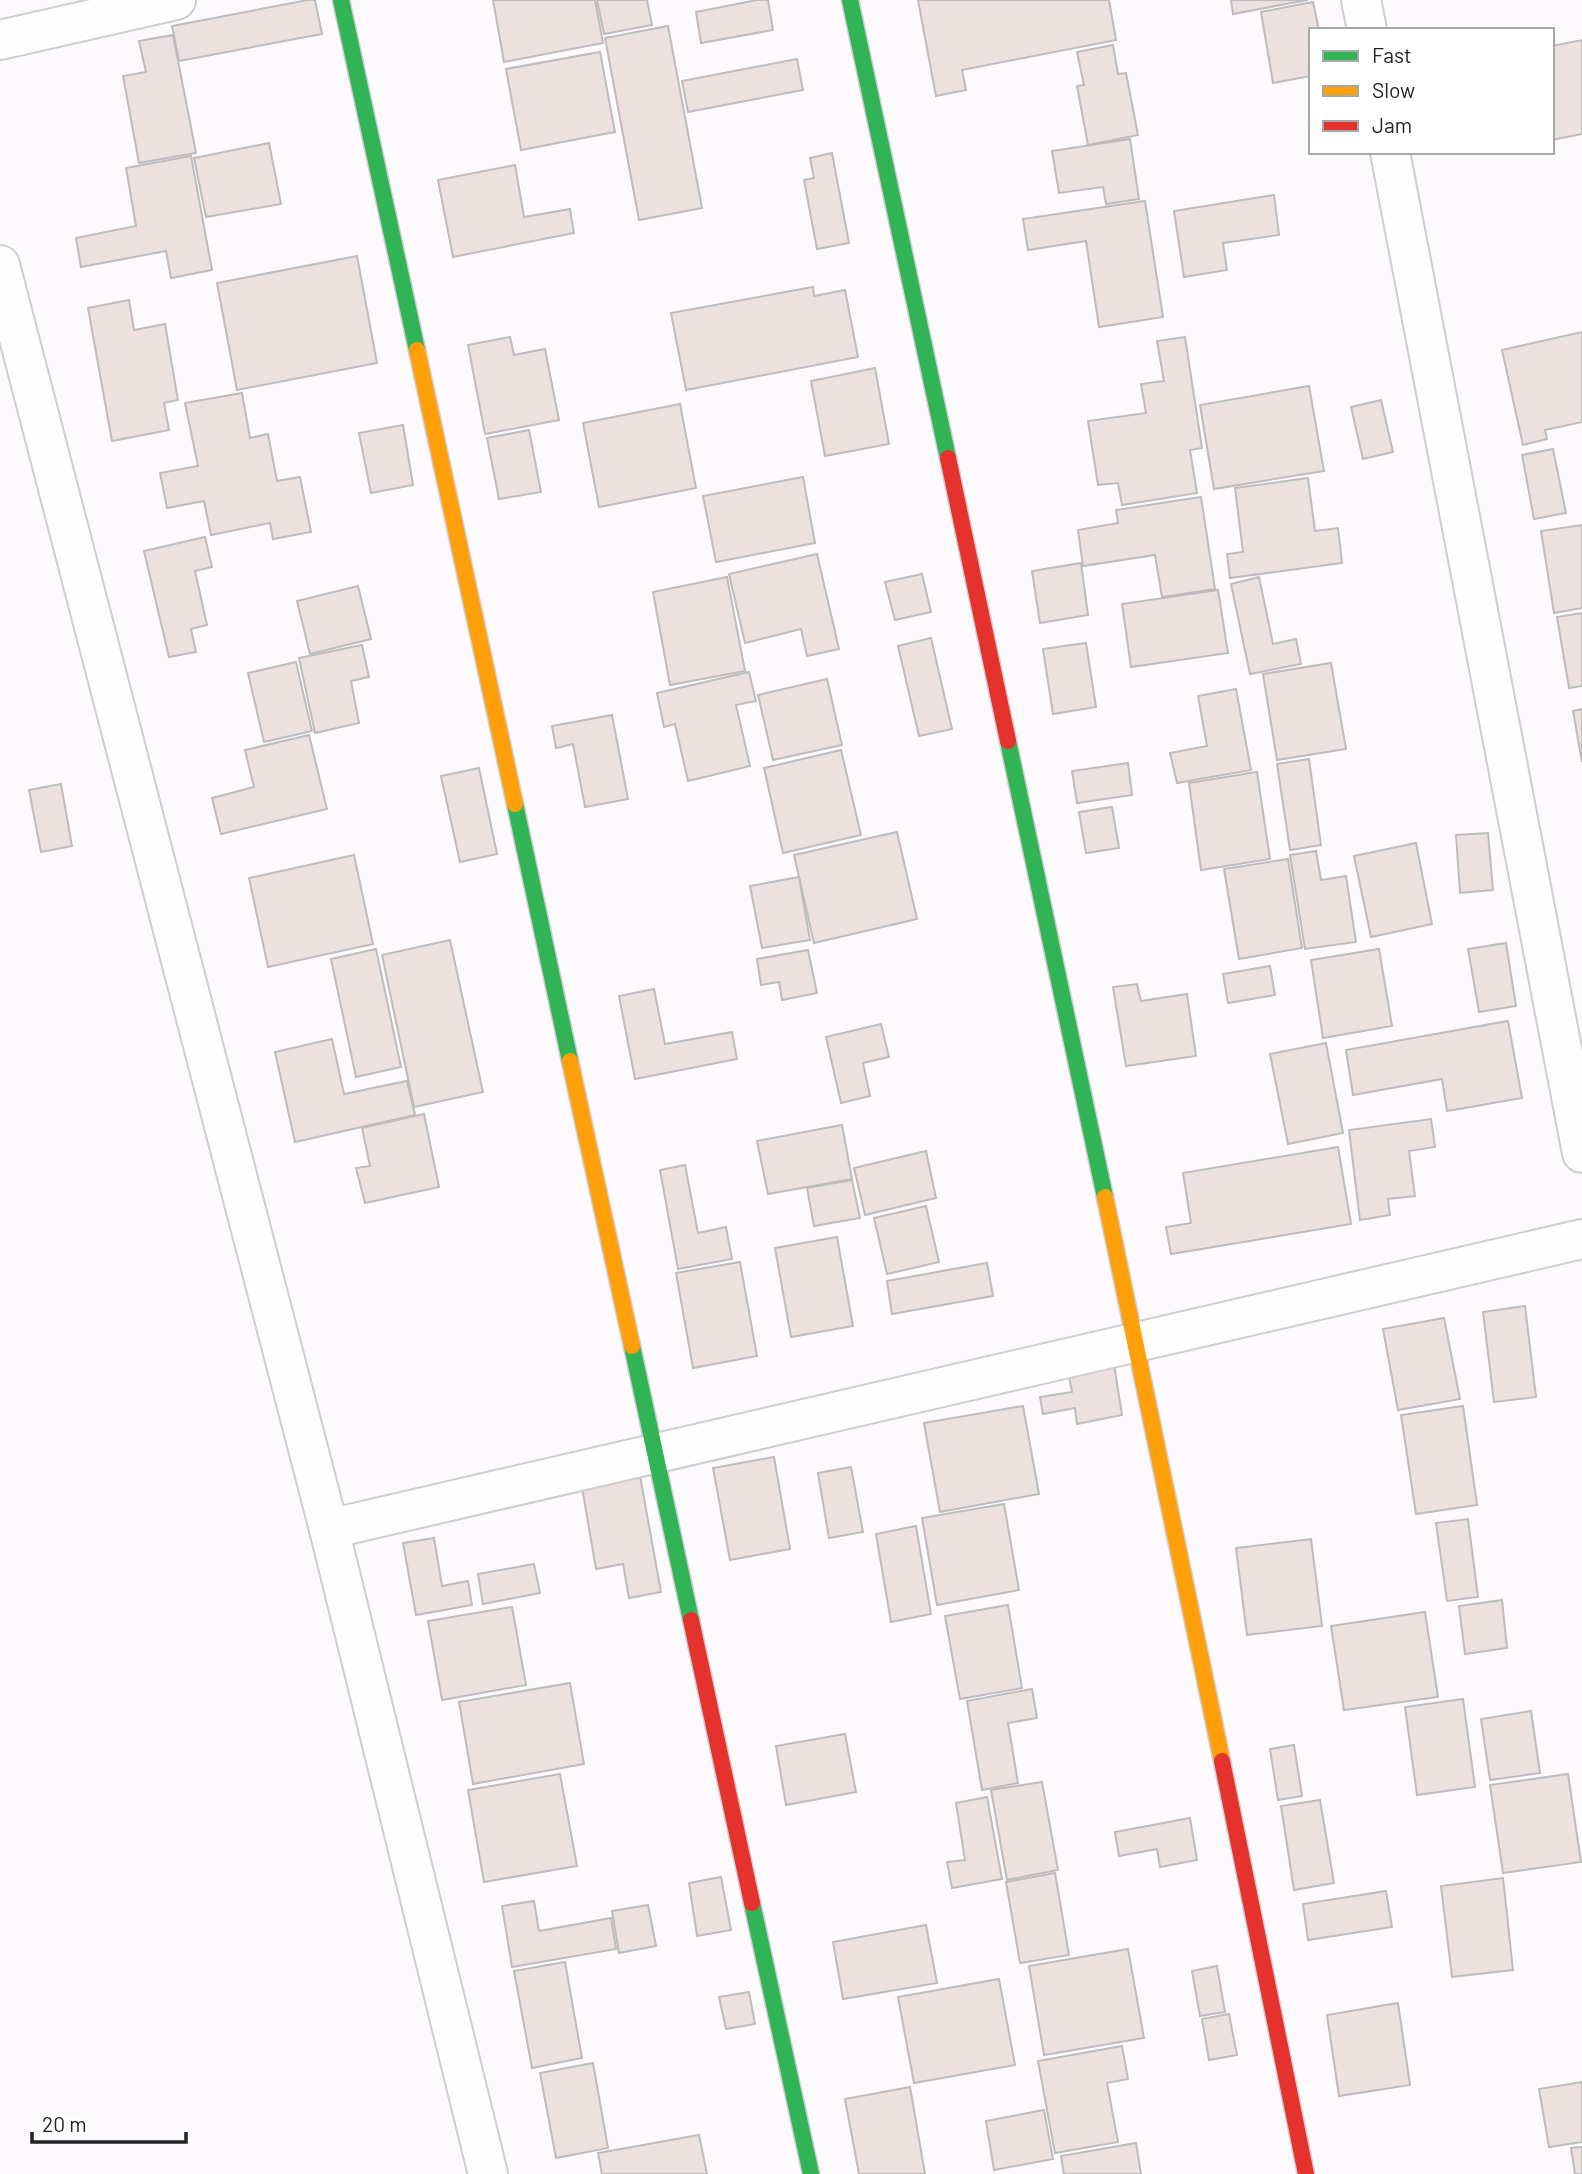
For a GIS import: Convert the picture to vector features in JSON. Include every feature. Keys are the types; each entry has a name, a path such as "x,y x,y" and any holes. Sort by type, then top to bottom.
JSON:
{"street":[{"path":"0,40 176,0"},
{"path":"341,0 811,2174"},
{"path":"850,0 1136,1341 1306,2174"},
{"path":"1361,0 1367,28"},
{"path":"1390,154 1582,1153"},
{"path":"0,265 329,1529 488,2174"},
{"path":"329,1529 1582,1239"}],"building":[{"path":"315,0 322,34 179,61 172,26"},
{"path":"493,0 595,0 603,43 504,62"},
{"path":"597,0 647,0 652,25 604,34"},
{"path":"768,0 773,30 701,43 696,12"},
{"path":"918,0 1109,0 1116,40 962,70 966,90 936,96"},
{"path":"1231,0 1308,0 1233,14"},
{"path":"1313,2 1319,28 1309,28 1309,76 1273,83 1261,12"},
{"path":"668,26 702,208 639,220 605,38"},
{"path":"173,35 196,153 139,163 123,76 146,72 139,41"},
{"path":"1582,40 1582,134 1554,140 1554,46"},
{"path":"1113,45 1118,74 1126,73 1138,135 1088,145 1077,86 1084,85 1077,52"},
{"path":"600,52 615,132 521,150 506,69"},
{"path":"797,59 803,90 688,112 682,81"},
{"path":"1130,139 1139,199 1106,204 1103,187 1059,193 1052,151"},
{"path":"269,143 281,204 206,217 194,158"},
{"path":"832,153 849,243 817,249 804,180 814,178 810,158"},
{"path":"191,156 212,270 171,278 166,251 81,267 76,238 136,226 126,168"},
{"path":"515,165 524,217 570,209 574,233 453,257 438,180"},
{"path":"1274,195 1279,235 1223,243 1227,270 1184,277 1174,211"},
{"path":"1145,201 1163,317 1099,327 1086,241 1028,250 1023,219"},
{"path":"357,256 377,363 237,390 217,283"},
{"path":"813,287 814,296 845,290 858,357 686,390 671,313"},
{"path":"129,300 134,330 165,324 178,400 164,403 169,430 112,441 88,308"},
{"path":"1582,332 1582,422 1545,430 1547,439 1523,445 1502,350"},
{"path":"510,337 514,355 545,349 559,420 485,434 468,345"},
{"path":"1185,337 1202,448 1190,450 1197,493 1122,505 1118,483 1098,485 1088,421 1146,413 1141,384 1164,381 1157,341"},
{"path":"875,368 889,444 825,456 811,381"},
{"path":"1309,386 1324,471 1214,489 1200,405"},
{"path":"242,393 250,438 268,434 277,481 300,477 311,532 273,539 270,523 211,535 204,501 167,508 160,473 198,466 185,403"},
{"path":"1381,400 1393,452 1363,459 1351,407"},
{"path":"680,404 696,488 599,507 583,423"},
{"path":"403,425 413,485 371,493 359,433"},
{"path":"529,430 541,492 499,499 487,438"},
{"path":"1553,449 1566,513 1534,519 1522,455"},
{"path":"803,477 815,543 716,562 703,496"},
{"path":"1308,478 1315,531 1338,528 1342,563 1230,578 1227,554 1243,552 1235,488"},
{"path":"1201,497 1215,589 1162,597 1155,555 1083,566 1078,530 1118,523 1116,510"},
{"path":"1582,525 1582,608 1554,613 1541,531"},
{"path":"205,537 212,567 195,571 207,625 191,629 196,652 169,657 144,551"},
{"path":"817,554 839,649 807,656 801,629 745,643 729,574"},
{"path":"1081,563 1088,615 1040,623 1032,571"},
{"path":"922,574 931,612 895,620 885,582"},
{"path":"727,577 745,671 670,685 653,592"},
{"path":"1259,577 1273,644 1296,639 1301,664 1250,674 1231,584"},
{"path":"358,586 371,639 310,654 297,601"},
{"path":"1218,590 1228,653 1131,667 1122,604"},
{"path":"1582,613 1582,686 1569,688 1557,617"},
{"path":"931,638 952,729 919,736 898,646"},
{"path":"1086,643 1096,707 1053,714 1043,649"},
{"path":"362,645 369,677 351,681 359,723 315,733 299,658"},
{"path":"296,662 312,731 264,742 248,673"},
{"path":"1331,663 1346,749 1277,760 1263,674"},
{"path":"749,672 756,701 736,705 750,766 688,781 675,724 664,727 657,693"},
{"path":"827,679 842,745 773,760 758,695"},
{"path":"1236,689 1251,770 1177,783 1170,753 1207,746 1198,696"},
{"path":"1582,709 1582,762 1573,711"},
{"path":"612,715 628,799 585,807 573,744 556,748 552,726"},
{"path":"309,735 327,809 221,834 212,798 254,787 245,750"},
{"path":"841,750 861,835 783,853 764,768"},
{"path":"1309,759 1321,845 1290,850 1277,764"},
{"path":"1128,763 1132,795 1077,803 1072,771"},
{"path":"479,768 497,854 460,862 441,776"},
{"path":"1257,772 1270,859 1201,870 1189,783"},
{"path":"61,784 72,846 41,852 29,790"},
{"path":"1112,807 1119,848 1086,853 1079,812"},
{"path":"897,832 917,919 814,943 794,855"},
{"path":"1488,833 1493,890 1460,893 1456,835"},
{"path":"1416,843 1432,924 1371,937 1354,856"},
{"path":"1316,851 1321,880 1346,876 1356,942 1305,949 1290,855"},
{"path":"354,855 373,944 268,967 249,878"},
{"path":"1288,859 1302,948 1239,959 1224,869"},
{"path":"799,877 810,940 762,948 750,886"},
{"path":"450,940 483,1092 414,1107 382,955"},
{"path":"1506,943 1516,1006 1479,1012 1468,949"},
{"path":"376,949 401,1067 356,1077 331,959"},
{"path":"1379,949 1392,1026 1323,1038 1311,960"},
{"path":"808,950 817,993 782,1000 779,982 761,985 757,959"},
{"path":"1270,966 1275,995 1228,1003 1223,974"},
{"path":"1137,984 1141,1001 1187,994 1196,1056 1126,1066 1113,987"},
{"path":"654,989 665,1044 732,1032 737,1059 635,1079 619,996"},
{"path":"1508,1021 1522,1098 1447,1111 1442,1079 1353,1095 1346,1050"},
{"path":"881,1024 889,1057 863,1063 870,1096 841,1103 826,1037"},
{"path":"332,1039 344,1094 407,1081 415,1115 295,1142 275,1052"},
{"path":"1326,1043 1343,1133 1288,1144 1270,1054"},
{"path":"424,1114 439,1187 365,1203 356,1168 370,1166 362,1128"},
{"path":"1431,1119 1435,1147 1409,1151 1415,1196 1388,1199 1390,1215 1360,1220 1349,1130"},
{"path":"842,1125 852,1179 768,1194 757,1141"},
{"path":"1338,1147 1351,1224 1171,1254 1166,1227 1191,1223 1183,1173"},
{"path":"926,1151 936,1198 865,1215 854,1168"},
{"path":"685,1165 698,1233 726,1227 732,1259 678,1269 660,1170"},
{"path":"852,1180 860,1218 814,1226 807,1188"},
{"path":"926,1206 939,1262 887,1274 874,1218"},
{"path":"837,1237 853,1326 791,1337 775,1248"},
{"path":"740,1262 757,1356 693,1368 676,1273"},
{"path":"987,1263 993,1296 892,1314 887,1281"},
{"path":"1525,1306 1536,1397 1494,1402 1483,1312"},
{"path":"1444,1318 1460,1399 1398,1410 1383,1329"},
{"path":"1113,1358 1122,1415 1077,1424 1075,1408 1043,1414 1040,1397 1072,1392 1067,1366"},
{"path":"1023,1406 1039,1494 940,1512 924,1423"},
{"path":"1463,1406 1477,1505 1416,1514 1401,1415"},
{"path":"774,1457 790,1549 730,1560 713,1468"},
{"path":"851,1467 863,1532 829,1538 818,1473"},
{"path":"640,1476 661,1592 629,1598 623,1564 596,1569 582,1487"},
{"path":"1004,1504 1019,1590 937,1605 922,1518"},
{"path":"1468,1519 1478,1597 1447,1601 1436,1523"},
{"path":"916,1526 931,1614 891,1622 876,1534"},
{"path":"434,1538 442,1586 468,1581 472,1605 416,1615 403,1543"},
{"path":"1311,1539 1322,1626 1247,1635 1236,1548"},
{"path":"534,1564 540,1593 483,1604 478,1574"},
{"path":"1502,1600 1507,1648 1465,1654 1459,1606"},
{"path":"1008,1605 1022,1688 960,1699 945,1616"},
{"path":"512,1607 526,1685 442,1700 428,1621"},
{"path":"1425,1612 1438,1697 1344,1710 1331,1626"},
{"path":"570,1683 584,1764 473,1784 459,1702"},
{"path":"1032,1689 1037,1718 1008,1723 1018,1783 982,1790 967,1701"},
{"path":"1463,1699 1475,1787 1417,1795 1405,1707"},
{"path":"1531,1711 1540,1773 1490,1780 1481,1719"},
{"path":"845,1734 856,1792 786,1805 776,1746"},
{"path":"1294,1745 1302,1796 1278,1800 1270,1749"},
{"path":"560,1774 577,1866 484,1882 468,1790"},
{"path":"1568,1774 1581,1862 1503,1873 1490,1785"},
{"path":"1042,1782 1058,1870 1007,1880 991,1790"},
{"path":"987,1797 1002,1879 952,1888 947,1862 965,1860 956,1803"},
{"path":"1320,1800 1334,1883 1294,1890 1281,1806"},
{"path":"1190,1818 1197,1860 1160,1867 1157,1849 1119,1856 1115,1832"},
{"path":"1055,1873 1069,1955 1020,1963 1006,1882"},
{"path":"721,1877 731,1930 697,1936 689,1883"},
{"path":"1503,1878 1513,1970 1452,1977 1441,1886"},
{"path":"1386,1891 1392,1927 1308,1940 1303,1904"},
{"path":"534,1901 539,1931 611,1918 616,1949 512,1967 502,1906"},
{"path":"648,1905 656,1946 619,1953 612,1911"},
{"path":"926,1925 937,1983 843,1999 833,1942"},
{"path":"1128,1949 1144,2038 1044,2055 1029,1966"},
{"path":"565,1962 582,2058 532,2068 514,1971"},
{"path":"1217,1966 1225,2012 1200,2016 1192,1971"},
{"path":"999,1979 1015,2065 914,2083 898,1997"},
{"path":"749,1992 755,2024 726,2029 719,1997"},
{"path":"1398,2003 1410,2085 1339,2096 1327,2015"},
{"path":"1229,2014 1237,2055 1209,2060 1202,2019"},
{"path":"1122,2046 1128,2079 1107,2083 1118,2142 1055,2153 1038,2061"},
{"path":"593,2063 608,2148 556,2158 540,2073"},
{"path":"1582,2082 1582,2142 1549,2147 1539,2089"},
{"path":"910,2087 925,2174 859,2174 845,2099"},
{"path":"1044,2110 1053,2159 994,2170 986,2121"},
{"path":"699,2135 707,2174 602,2174 598,2153"},
{"path":"1136,2143 1141,2174 1064,2174 1061,2156"},
{"path":"1582,2147 1582,2174 1575,2174 1571,2148"}],"traffic: fast":[{"path":"341,0 417,350"},
{"path":"850,0 948,458"},
{"path":"1008,741 1105,1197"},
{"path":"515,804 570,1061"},
{"path":"632,1346 691,1620"},
{"path":"752,1903 811,2174"}],"traffic: slow":[{"path":"417,350 515,804"},
{"path":"570,1061 632,1346"},
{"path":"1105,1197 1222,1761"}],"traffic: jam":[{"path":"948,458 1008,741"},
{"path":"691,1620 752,1903"},
{"path":"1222,1761 1306,2174"}]}
